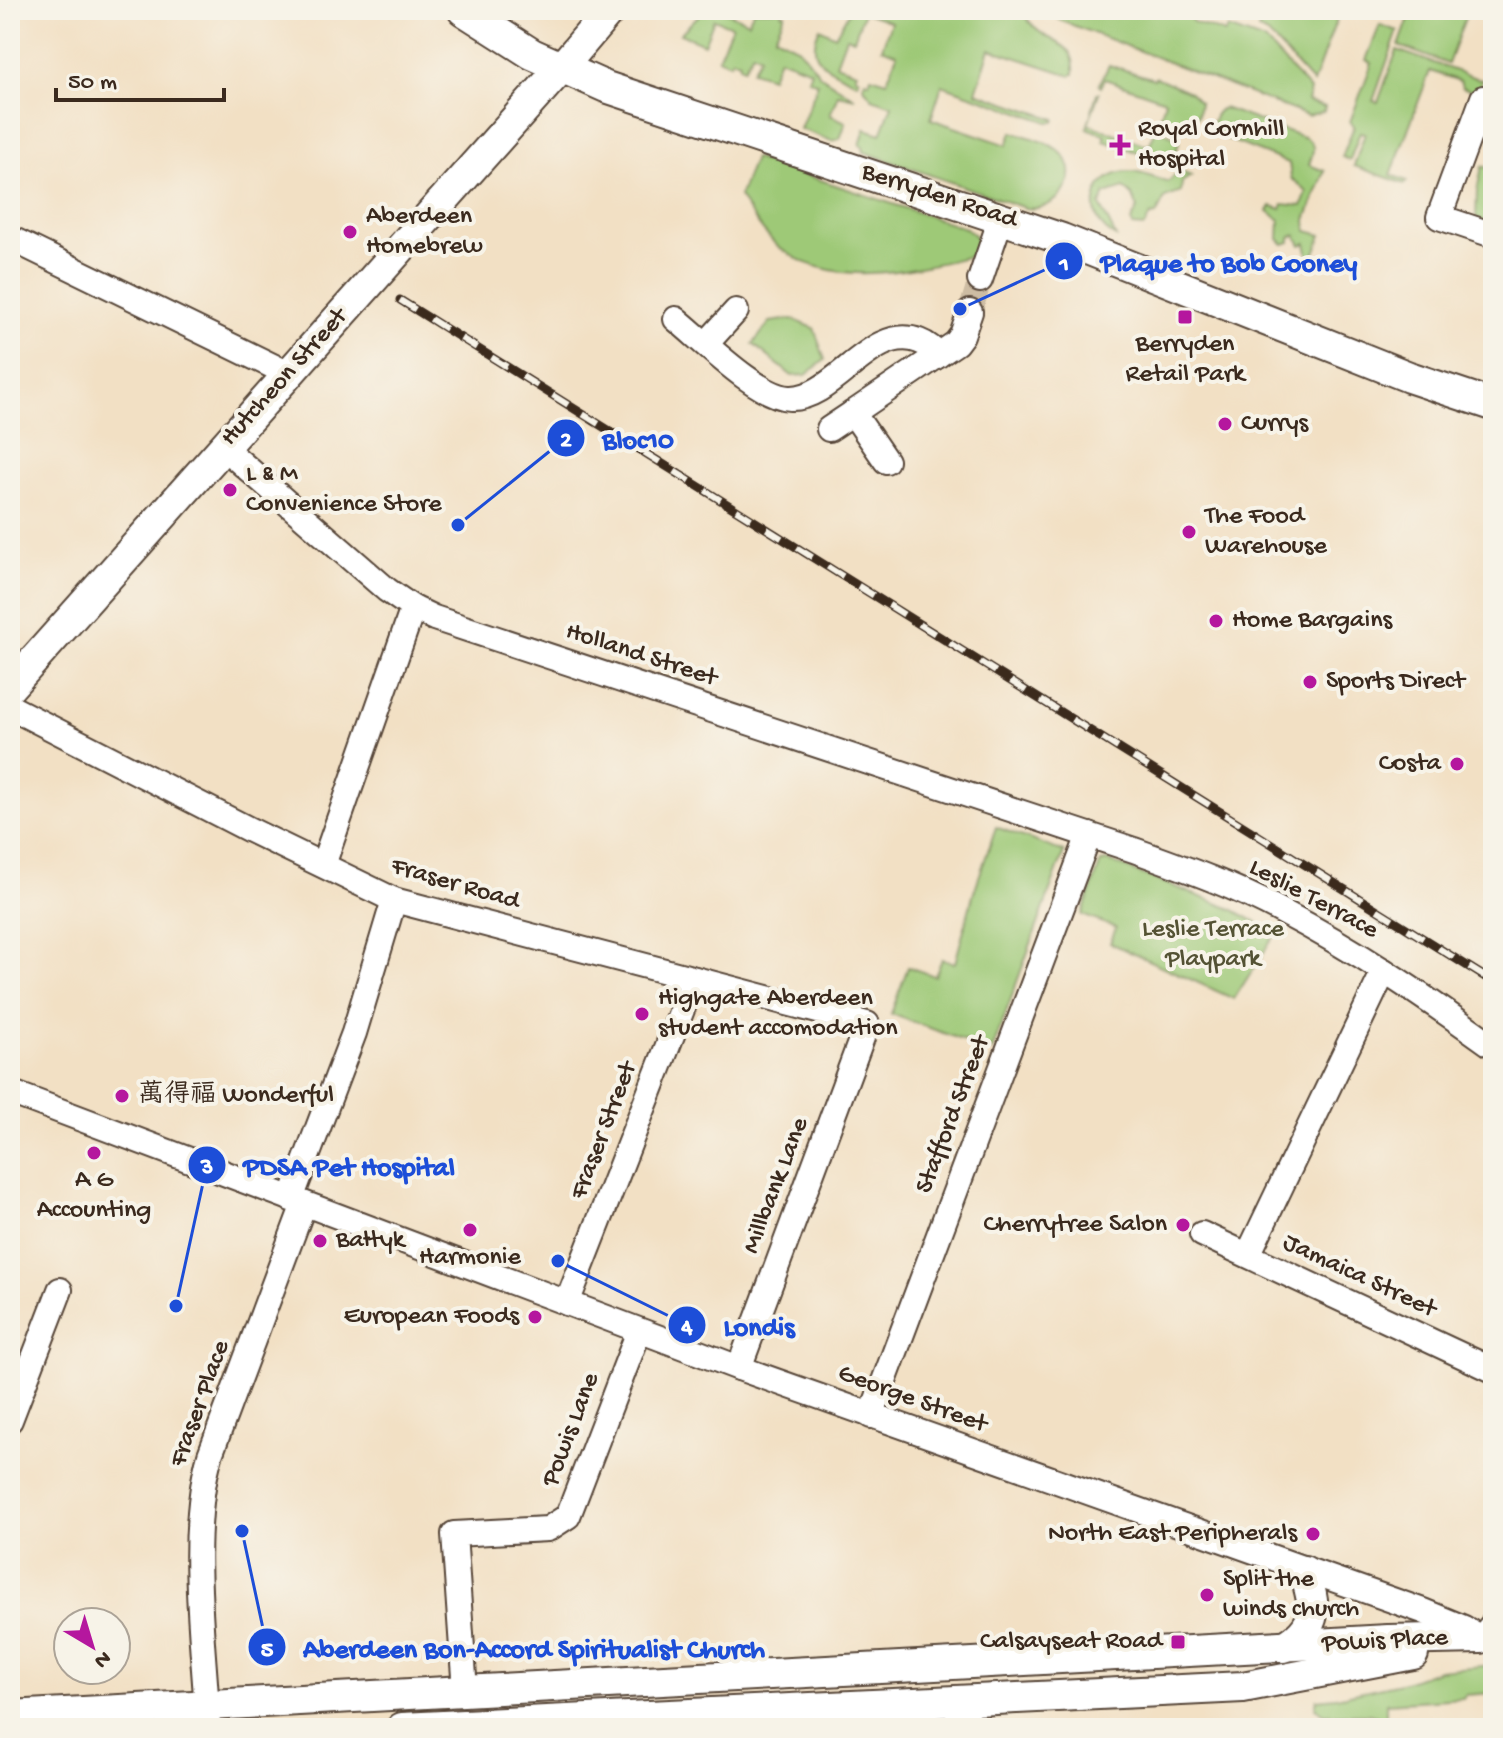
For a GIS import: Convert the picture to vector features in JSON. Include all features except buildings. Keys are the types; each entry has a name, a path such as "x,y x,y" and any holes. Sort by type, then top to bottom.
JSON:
{"main road":[{"name":"Berryden Road","path":"463,10 532,54 606,87 1098,252 1409,377 1493,405"},
{"name":"Hutcheon Street","path":"10,687 610,10"},
{"path":"1284,1647 1299,1639 1313,1616 1312,1595 1304,1571"},
{"name":"Powis Place","path":"10,1716 207,1717 465,1691 1489,1633"},
{"name":"Powis Place","path":"402,1728 1094,1693 1216,1690 1331,1670 1489,1633"}],"street":[{"path":"1493,101 1483,98 1439,217 1493,235"},
{"path":"980,280 1001,218"},
{"path":"10,238 289,374"},
{"path":"706,344 736,311"},
{"path":"829,429 937,356 962,335 970,312"},
{"path":"676,319 757,386 788,398 809,394 895,338 923,342 937,356"},
{"path":"853,413 886,461"},
{"name":"Holland Street","path":"223,447 387,590 434,618 1089,835"},
{"path":"323,865 413,608"},
{"name":"Fraser Road","path":"10,707 394,900 867,1024"},
{"name":"Leslie Terrace","path":"1089,835 1176,865 1280,910 1384,971 1493,1046"},
{"name":"Stafford Street","path":"871,1416 1089,835"},
{"name":"Fraser Place","path":"207,1717 198,1507 201,1486 354,1033 394,900"},
{"path":"1248,1255 1384,971"},
{"name":"Fraser Street","path":"567,1303 694,979"},
{"name":"Millbank Lane","path":"739,1368 867,1024"},
{"name":"George Street","path":"10,1092 739,1368 1464,1628 1489,1633"},
{"name":"Jamaica Street","path":"1202,1234 1493,1370"},
{"path":"10,1420 60,1290"},
{"name":"Powis Lane","path":"465,1691 454,1534 548,1529 568,1516 639,1331"}],"green space":[{"path":"704,10 722,10 748,22 754,10 782,10 781,13 785,14 775,36 799,48 821,76 855,98 838,94 830,115 846,122 840,139 832,141 800,129 818,83 808,79 811,70 779,58 771,77 752,71 760,56 753,52 744,68 739,66 740,62 732,59 730,63 718,58 732,26 714,19 704,44 680,34"},
{"path":"850,10 1023,10 1038,31 1070,52 1074,74 990,49 976,92 1055,119 1054,122 942,85 931,119 1007,145 1012,132 1053,147 1069,165 1070,175 1063,193 1046,205 1025,208 864,152 860,145 865,129 881,134 892,105 872,98 863,86 865,80 869,82 871,76 887,81 897,54 882,48 891,22 864,12 854,39 846,37 836,64 857,72 858,83 823,64 815,50 820,28 835,36"},
{"path":"1048,10 1184,10 1193,22 1225,33 1228,28 1265,41 1310,90 1307,101 1325,107 1324,111 1308,116 1059,20"},
{"path":"1265,10 1340,10 1313,83 1268,34 1258,30"},
{"path":"1412,10 1468,10 1448,64 1399,46"},
{"path":"1380,25 1398,31 1373,101 1378,102 1397,50 1482,80 1477,93 1462,87 1460,81 1430,71 1391,175 1407,181 1405,184 1354,166 1365,133 1360,132 1350,160 1342,157 1354,126 1350,122 1372,63 1366,60"},
{"path":"1109,65 1154,79 1156,77 1190,92 1200,102 1198,116 1189,122 1175,122 1161,115 1165,100 1105,79 1101,87 1099,85"},
{"path":"1223,108 1306,138 1312,144 1309,165 1325,171 1306,220 1307,231 1322,235 1313,258 1309,258 1306,243 1301,245 1296,235 1284,244 1279,239 1280,220 1268,211 1271,206 1281,209 1283,204 1302,206 1307,192 1291,178 1289,163 1214,134 1214,119"},
{"path":"1088,124 1149,146 1156,129 1169,134 1179,142 1173,162 1104,141 1105,135 1087,128"},
{"path":"754,158 965,228 980,245 975,255 876,273 827,270 804,262 770,239 739,197"},
{"path":"1482,166 1493,170 1493,219 1489,223 1476,218"},
{"path":"1179,171 1191,176 1182,182 1181,192 1165,198 1156,215 1150,216 1144,227 1133,226 1131,221 1138,208 1132,195 1124,188 1105,194 1100,205 1116,237 1098,219 1095,208 1100,187 1118,173 1144,174 1168,182"},
{"path":"792,319 814,328 825,360 806,375 792,376 753,344 770,322"},
{"path":"996,827 1064,852 992,1051 891,1014 908,967 935,976 942,959 955,963"},
{"name":"Leslie Terrace Playpark","path":"1108,861 1232,909 1276,933 1234,999 1110,943 1116,928 1082,915 1101,862"},
{"path":"1493,1665 1493,1693 1386,1703 1386,1719 1369,1714 1325,1714 1315,1708 1317,1699 1405,1682 1439,1670"}],"tunnel":[{"path":"970,312 980,280"}],"railway":[{"path":"400,300 1493,982"}],"place":[{"name":"Royal Cornhill Hospital","path":"1120,145"},
{"name":"Aberdeen Homebrew","path":"350,232"},
{"name":"Plaque to Bob Cooney","path":"960,309"},
{"name":"Berryden Retail Park","path":"1185,317"},
{"name":"Currys","path":"1225,424"},
{"name":"L & M Convenience Store","path":"230,490"},
{"name":"Bloc10","path":"458,525"},
{"name":"The Food Warehouse","path":"1189,532"},
{"name":"Home Bargains","path":"1216,621"},
{"name":"Sports Direct","path":"1310,682"},
{"name":"Costa","path":"1457,764"},
{"name":"Highgate Aberdeen student accomodation","path":"642,1014"},
{"name":"萬得福 Wonderful","path":"122,1096"},
{"name":"A G Accounting","path":"94,1153"},
{"name":"Cherrytree Salon","path":"1183,1225"},
{"name":"Harmonie","path":"470,1230"},
{"name":"Bałtyk","path":"320,1241"},
{"name":"Londis","path":"558,1261"},
{"name":"PDSA Pet Hospital","path":"176,1306"},
{"name":"European Foods","path":"535,1317"},
{"name":"Aberdeen Bon-Accord Spiritualist Church","path":"242,1531"},
{"name":"North East Peripherals","path":"1313,1534"},
{"name":"Split the winds church","path":"1207,1595"},
{"name":"Calsayseat Road","path":"1178,1642"}]}
